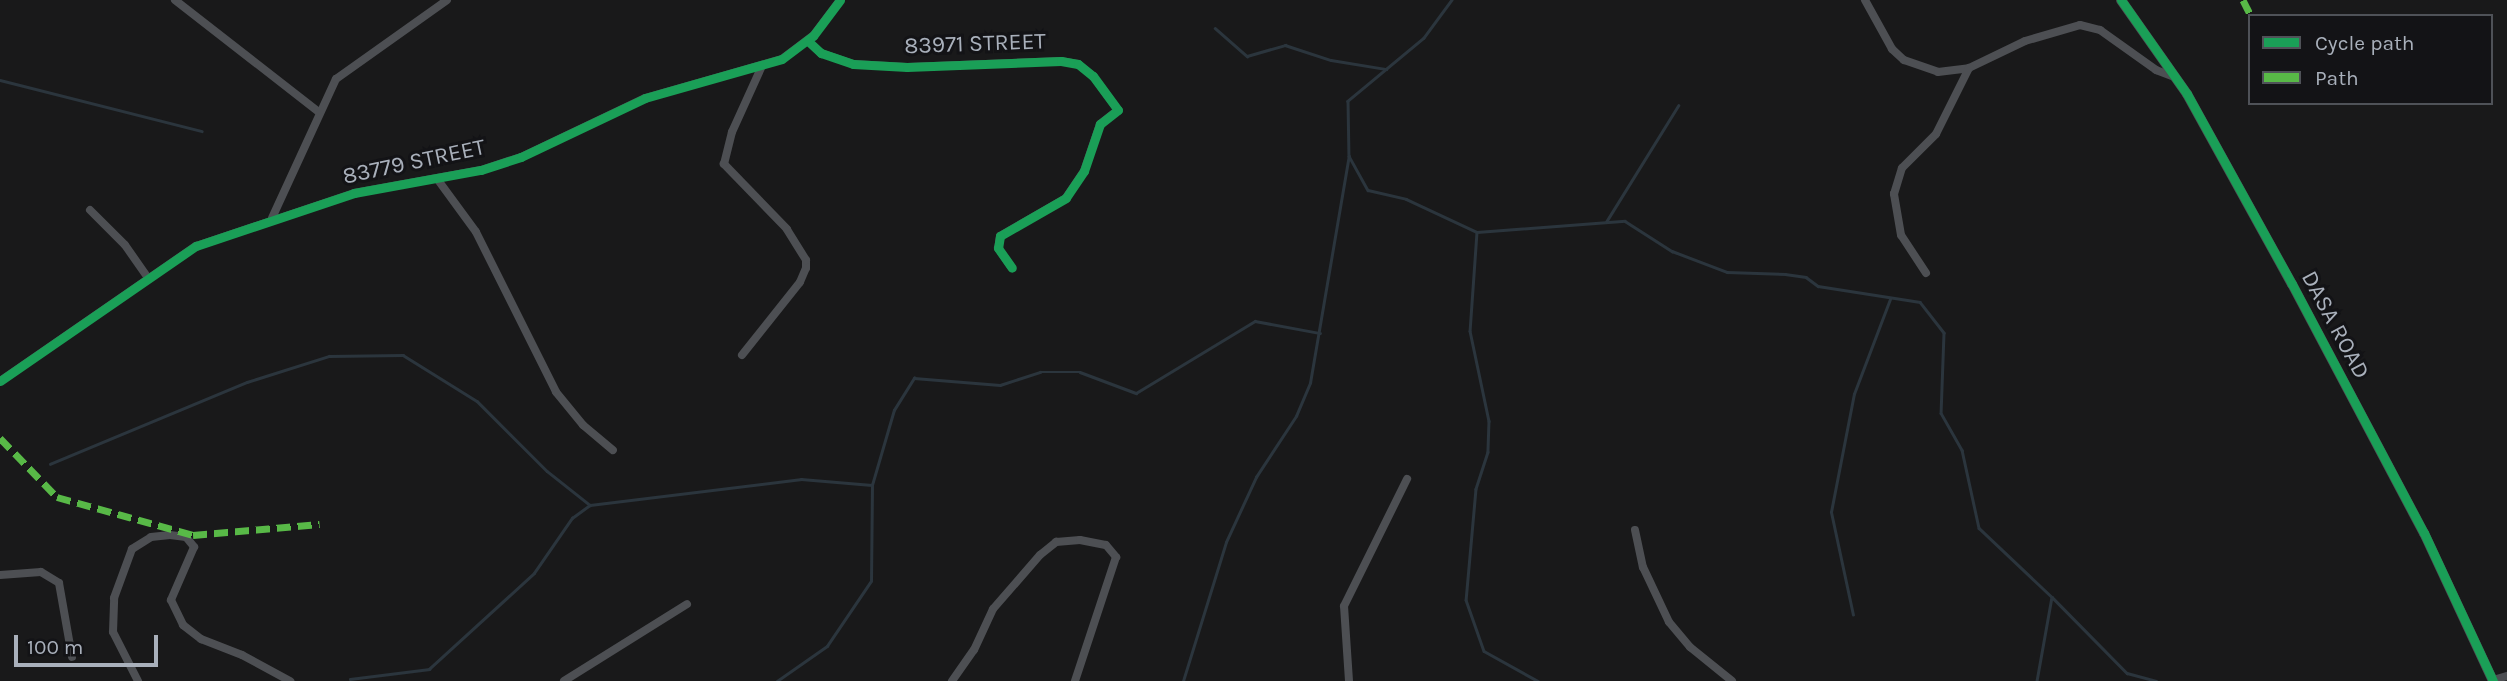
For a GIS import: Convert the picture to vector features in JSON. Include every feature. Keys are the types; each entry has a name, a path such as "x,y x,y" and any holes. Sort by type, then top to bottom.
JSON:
{"street":[{"path":"175,0 319,112"},
{"path":"272,218 336,79 353,63 447,0"},
{"name":"83779 STREET","path":"0,381 196,246 272,218 354,193 438,180 521,157 645,98 698,80 782,60 808,41 841,0"},
{"path":"1865,0 1892,49 1904,60 1951,74 2025,41 2080,25 2100,30 2156,70 2177,78"},
{"name":"DASA ROAD","path":"2121,0 2177,78 2424,533 2493,681"},
{"name":"83971 STREET","path":"808,41 821,54 853,64 907,67 1061,61 1079,64 1093,76 1118,110 1100,124 1084,171 1066,198 1000,236 998,248 1012,268"},
{"path":"742,355 806,268 806,260 787,229 724,164 732,132 762,66"},
{"path":"1926,273 1901,235 1894,194 1902,168 1936,134 1969,68"},
{"path":"438,180 481,242 556,392 583,425 612,450"},
{"path":"90,209 148,278"},
{"path":"1349,681 1345,606 1407,479"},
{"path":"1635,530 1643,567 1669,622 1690,647 1732,681"},
{"path":"138,681 113,632 112,606 132,549 151,537 170,535 186,537 194,547 171,600 183,625 201,639 242,655 290,681"},
{"path":"952,681 974,650 993,609 1040,555 1056,542 1080,540 1106,545 1116,557 1076,681"},
{"path":"0,575 41,572 60,583 72,657"},
{"path":"564,681 687,604"},
{"path":"2493,681 2507,676"}],"waterway":[{"path":"1452,0 1424,38 1348,101 1349,156 1368,190 1406,199 1477,232 1625,221 1672,251 1727,272 1806,277 1818,286 1920,302 1944,333 1941,413 1962,450 1979,528 2052,597 2037,681"},
{"path":"1215,28 1247,56 1285,45 1331,60 1386,69"},
{"path":"0,80 202,131"},
{"path":"1606,222 1678,106"},
{"path":"1183,681 1226,542 1256,477 1296,416 1310,383 1349,156"},
{"path":"1477,232 1470,331 1489,421 1488,452 1476,489 1466,600 1484,651 1538,681"},
{"path":"1853,615 1831,512 1854,394 1890,299"},
{"path":"777,681 827,646 871,581 872,485 894,410 914,378 1000,385 1040,372 1080,372 1136,393 1255,321 1320,333"},
{"path":"50,464 247,382 329,356 403,355 477,401 547,471 590,505 801,479 872,485"},
{"path":"350,679 429,669 534,573 572,518 590,505"},
{"path":"2052,597 2127,673 2156,681"}],"marked path":[{"path":"2243,0 2250,14"},
{"path":"0,438 57,497 193,535 320,524"}],"cycle path":[{"path":"0,381 196,246 354,193 481,170 521,157 645,98 782,59 813,36 840,0"},
{"path":"2121,0 2187,94 2292,284 2424,533 2493,681"},
{"path":"808,41 821,53 853,64 907,67 1061,61 1078,64 1093,76 1118,110 1100,124 1084,171 1066,198 1000,236 998,248 1012,268"}]}
